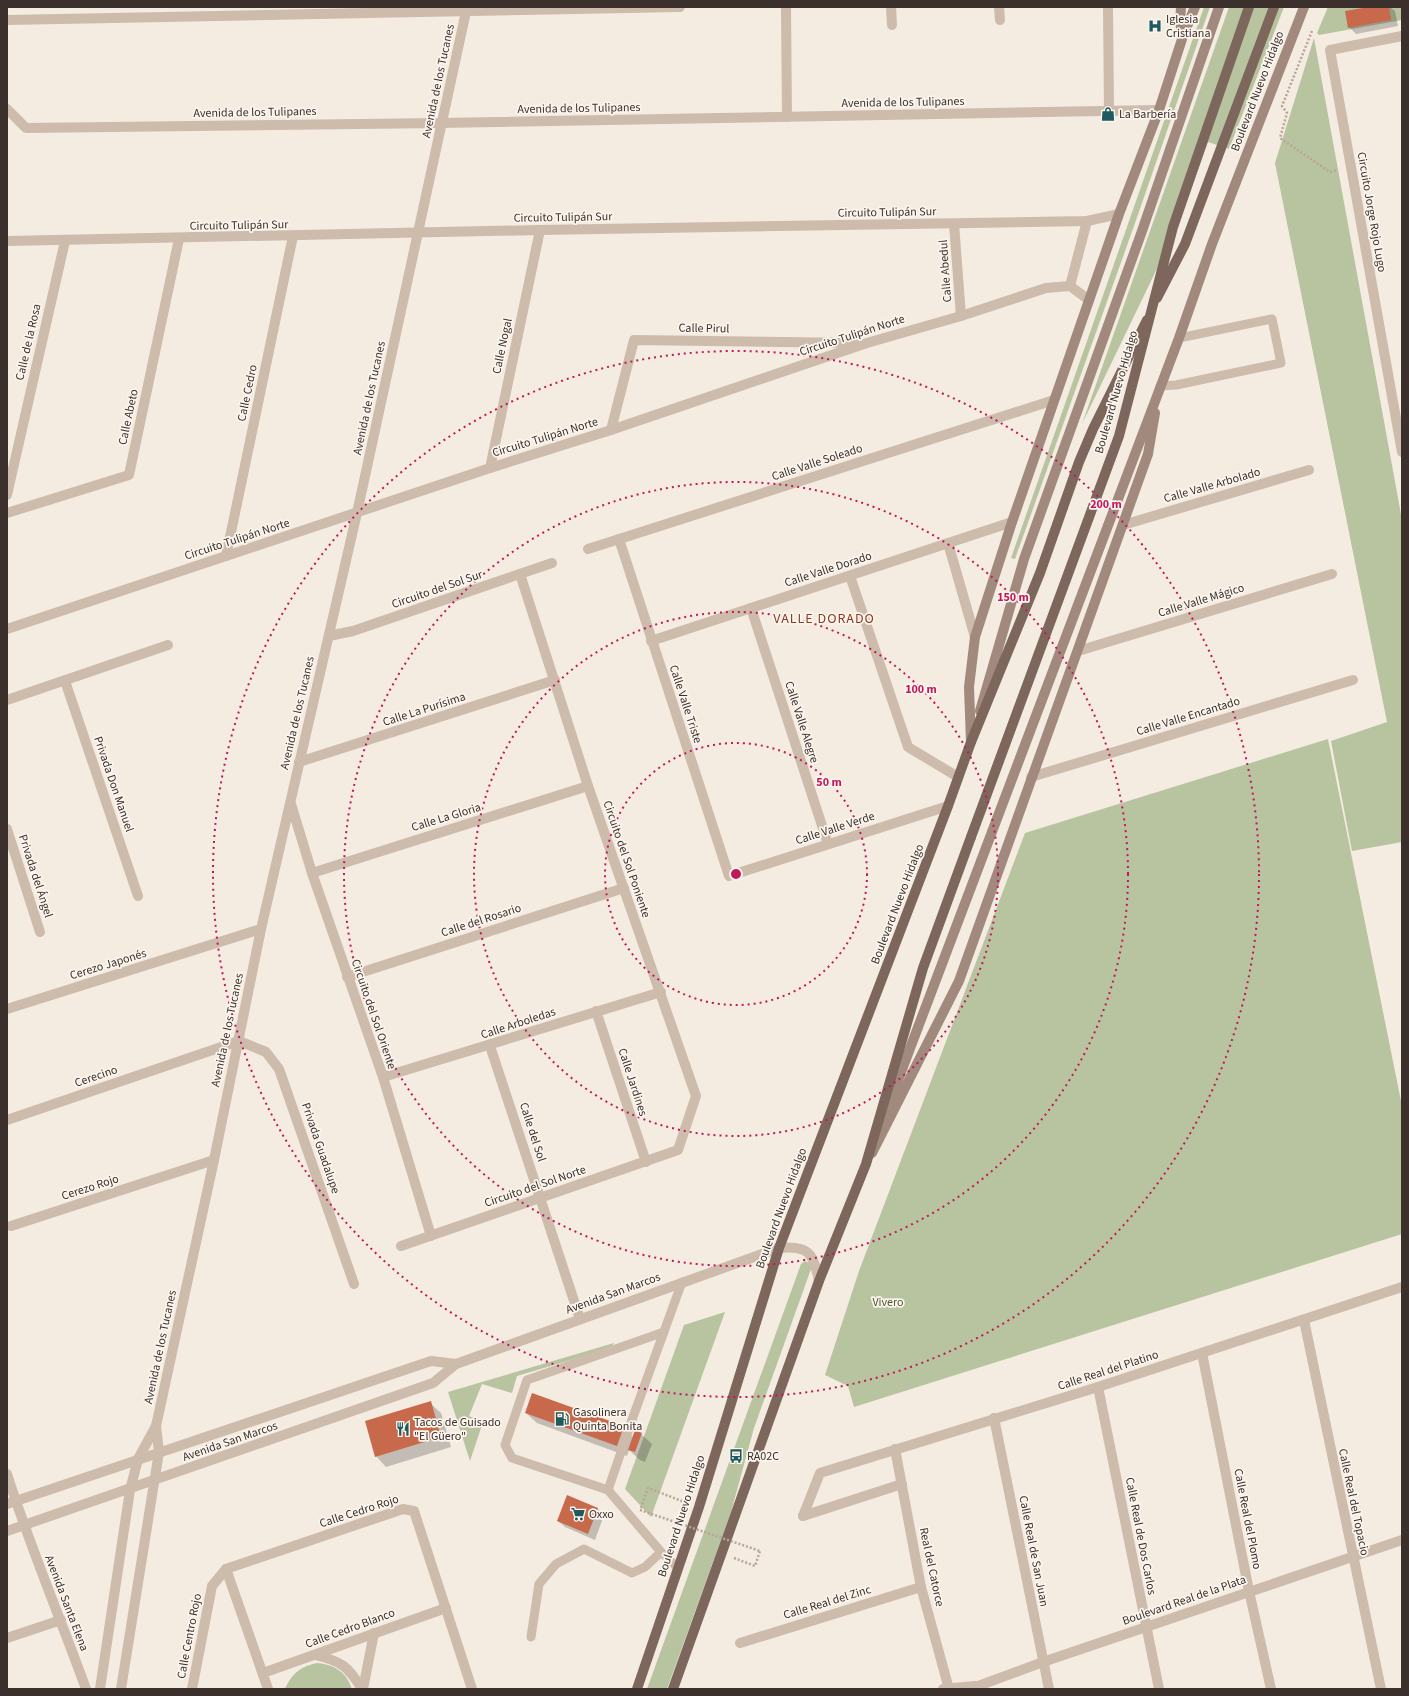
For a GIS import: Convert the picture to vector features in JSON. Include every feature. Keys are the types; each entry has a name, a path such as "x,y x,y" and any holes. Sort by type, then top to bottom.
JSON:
{"main road":[{"path":"1181,7 1180,23 1183,36"},
{"path":"971,742 969,688 975,637 1012,522 1054,400 1119,214 1159,110 1183,36 1195,7"},
{"name":"Boulevard Nuevo Hidalgo","path":"971,742 1024,560 1142,231 1219,7"},
{"name":"Boulevard Nuevo Hidalgo","path":"866,1164 923,968 1119,436 1173,227 1249,7"},
{"name":"Boulevard Nuevo Hidalgo","path":"637,1689 699,1507 779,1248 948,806 971,742 1040,573 1092,429 1185,244 1274,7"},
{"name":"Boulevard Nuevo Hidalgo","path":"673,1689 819,1281 941,971 1179,338 1212,244 1304,7"},
{"name":"Boulevard Nuevo Hidalgo","path":"866,1164 959,981 1148,454 1160,386"}],"street":[{"path":"7,20 174,11 680,7"},
{"path":"786,7 787,117"},
{"path":"891,7 892,25"},
{"path":"999,7 1000,20"},
{"path":"1108,7 1108,112"},
{"name":"Avenida de los Tucanes","path":"100,1689 130,1490 138,1459 156,1426 214,1160 261,929 357,513 419,234 466,9"},
{"name":"Circuito Jorge Rojo Lugo","path":"1401,445 1399,419 1330,50 1402,36"},
{"name":"Avenida de los Tulipanes","path":"7,109 26,128 441,123 1159,110"},
{"name":"Circuito Tulipán Sur","path":"7,241 1088,221 1119,214"},
{"path":"1088,221 1070,286 1089,300"},
{"name":"Calle Abedul","path":"954,224 961,316"},
{"name":"Calle Nogal","path":"490,468 540,230"},
{"name":"Calle Cedro","path":"226,556 293,236"},
{"name":"Calle Abeto","path":"7,513 129,475 179,239"},
{"name":"Calle de la Rosa","path":"7,495 65,241"},
{"name":"Circuito Tulipán Norte","path":"7,629 490,468 611,430 866,343 961,316 1046,288 1070,286"},
{"name":"Calle Pirul","path":"611,430 634,340 866,343"},
{"name":"Calle Valle Soleado","path":"588,549 1054,400"},
{"name":"Calle Valle Arbolado","path":"1123,525 1309,470"},
{"name":"Calle Valle Dorado","path":"651,640 1012,522"},
{"name":"Calle Valle Triste","path":"619,539 729,876"},
{"path":"948,543 975,637"},
{"name":"Circuito del Sol Sur","path":"329,636 353,631 552,563"},
{"name":"Circuito del Sol Poniente","path":"520,574 556,680 588,786 696,1096 678,1150"},
{"name":"Calle Valle Mágico","path":"1078,651 1332,574"},
{"path":"850,576 908,747 958,777"},
{"name":"Calle Valle Alegre","path":"751,608 828,844"},
{"path":"7,700 168,645"},
{"name":"Calle La Purísima","path":"300,762 556,680"},
{"name":"Calle Valle Encantado","path":"1031,777 1353,680"},
{"name":"Privada Don Manuel","path":"65,681 138,896"},
{"name":"Calle La Gloria","path":"312,873 588,786"},
{"name":"Circuito del Sol Oriente","path":"290,802 347,977 383,1077 431,1236"},
{"name":"Calle Valle Verde","path":"729,876 948,806"},
{"name":"Privada del Ángel","path":"7,829 40,932"},
{"name":"Calle del Rosario","path":"347,977 624,888"},
{"name":"Cerezo Japonés","path":"7,1009 261,929"},
{"name":"Calle Arboledas","path":"383,1077 490,1046 596,1011 661,992"},
{"name":"Calle Jardines","path":"596,1011 646,1162"},
{"name":"Cerecino","path":"7,1120 194,1058 239,1041"},
{"name":"Privada Guadalupe","path":"239,1041 266,1052 279,1069 354,1284"},
{"name":"Calle del Sol","path":"490,1046 580,1319"},
{"name":"Circuito del Sol Norte","path":"401,1246 678,1150"},
{"name":"Cerezo Rojo","path":"11,1226 214,1160"},
{"name":"Avenida San Marcos","path":"7,1531 130,1490 433,1383 456,1364 779,1248 792,1247 805,1249 815,1262 819,1281"},
{"name":"Calle Real del Platino","path":"902,1484 803,1516 820,1473 1098,1387 1402,1287"},
{"name":"Calle Real del Topacio","path":"1304,1320 1352,1556 1381,1689"},
{"name":"Calle Real del Plomo","path":"1202,1353 1249,1591 1271,1689"},
{"name":"Avenida San Marcos","path":"11,1503 431,1361 456,1364"},
{"name":"Calle Real de Dos Carlos","path":"1098,1387 1159,1689"},
{"name":"Calle Real de San Juan","path":"994,1418 1049,1689"},
{"name":"Avenida de los Tucanes","path":"122,1689 159,1452 156,1426"},
{"name":"Real del Catorce","path":"895,1449 921,1587 946,1688"},
{"name":"Avenida Santa Elena","path":"7,1474 11,1503 24,1526 86,1689"},
{"name":"Calle Cedro Rojo","path":"226,1569 396,1511 409,1509 414,1511 472,1689"},
{"name":"Boulevard Real de la Plata","path":"946,1688 972,1687 1146,1626 1402,1540"},
{"path":"226,1569 268,1689"},
{"name":"Calle Centro Rojo","path":"192,1689 212,1586 226,1569"},
{"name":"Calle Real del Zinc","path":"740,1643 921,1587"},
{"name":"Calle Cedro Blanco","path":"263,1673 446,1608"},
{"path":"7,1638 61,1620"},
{"path":"363,1689 374,1633"},
{"path":"314,1655 335,1660 346,1667 351,1671 363,1689"}],"lane":[{"path":"1160,386 1176,385 1282,363 1272,319 1179,338"},
{"path":"608,1490 682,1282"},
{"path":"664,1332 526,1380 505,1445 512,1458 608,1490 660,1552 678,1568"},
{"path":"531,1637 539,1584 556,1564 584,1549 632,1573 645,1568 660,1552"}],"path":[{"path":"1312,31 1282,106 1287,114 1280,138 1330,172 1351,167"},
{"path":"699,1507 648,1488 640,1510 760,1551 755,1566 722,1554"}],"green space":[{"path":"1204,7 1210,7 1134,226 1015,559 1011,558"},
{"path":"1229,7 1284,7 1229,149 1208,142 1178,225 1082,424"},
{"path":"1328,7 1402,7 1402,20 1319,35 1317,33"},
{"path":"1314,38 1402,520 1402,842 1352,851 1331,741 1387,722 1275,163"},
{"name":"Vivero","path":"1328,739 1402,1106 1402,1234 854,1407 848,1386 825,1375 859,1271 1025,833"},
{"path":"805,1261 809,1263 811,1269 754,1428 731,1512 667,1689 647,1689 801,1264"},
{"path":"725,1312 651,1517 625,1489 684,1325"},
{"path":"614,1343 611,1348 517,1376 512,1393 482,1384 469,1416 483,1422 470,1461 448,1392"},
{"path":"318,1663 339,1670 347,1678 352,1689 285,1689 298,1671 307,1666"}],"building":[{"path":"1369,7 1389,7 1391,20 1348,28 1345,11"},
{"path":"532,1393 624,1426 617,1446 525,1413"},
{"name":"Tacos de Guisado \"El Güero\"","path":"431,1401 441,1437 375,1457 365,1421"},
{"path":"635,1430 642,1433 635,1452 628,1450"},
{"name":"Oxxo","path":"567,1495 598,1508 588,1534 557,1521"}],"place":[{"name":"Iglesia Cristiana","path":"1155,26"},
{"name":"La Barbería","path":"1108,114"},
{"name":"Gasolinera Quinta Bonita","path":"562,1419"},
{"name":"Tacos de Guisado \"El Güero\"","path":"403,1429"},
{"name":"RA02C","path":"736,1456"},
{"name":"Oxxo","path":"578,1514"}],"district":[{"name":"VALLE DORADO","path":"824,618"}]}
